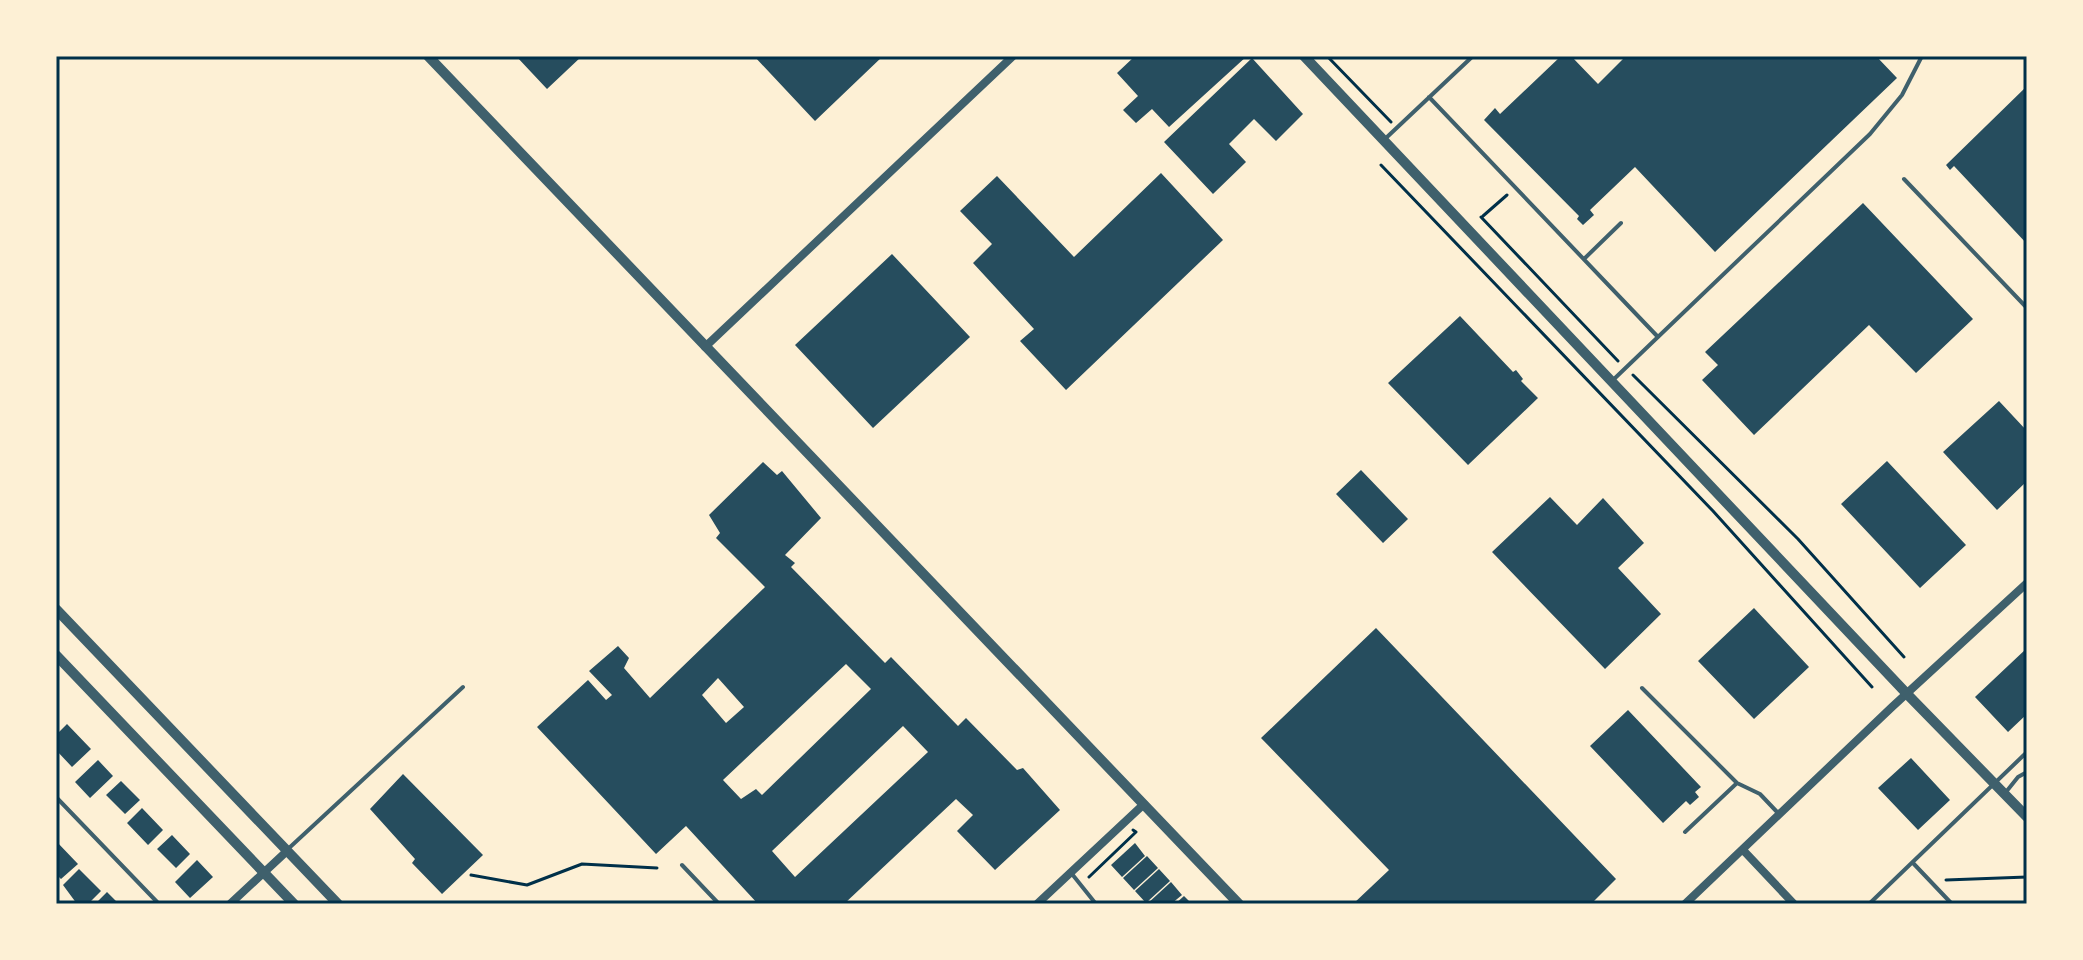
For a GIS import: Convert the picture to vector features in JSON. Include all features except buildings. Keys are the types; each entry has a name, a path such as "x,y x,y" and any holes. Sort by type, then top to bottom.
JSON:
{"street":[{"path":"428,56 1239,904"},
{"path":"705,347 1013,56"},
{"path":"1304,56 2027,817"},
{"path":"1685,904 2027,583"},
{"path":"56,609 338,904"},
{"path":"56,655 294,904"},
{"path":"1037,904 1144,804"},
{"path":"1743,850 1794,904"},
{"path":"230,904 287,851"}],"lane":[{"path":"1384,140 1473,56"},
{"path":"1612,381 1870,134 1902,95 1922,56"},
{"path":"1429,97 1658,337"},
{"path":"1904,179 2027,308"},
{"path":"1584,259 1621,223"},
{"path":"287,851 463,687"},
{"path":"1642,688 1737,783 1760,794 1779,814"},
{"path":"1869,904 2027,752"},
{"path":"2005,793 2018,777 2027,772"},
{"path":"1685,832 1737,783"},
{"path":"56,797 159,904"},
{"path":"1913,863 1952,904"},
{"path":"682,865 719,904"},
{"path":"1070,873 1096,904"}],"path":[{"path":"1327,56 1397,128"},
{"path":"1381,165 1723,522 1872,687"},
{"path":"1466,227 1515,188"},
{"path":"1481,217 1625,368 1798,539 1904,657"},
{"path":"1080,885 1136,832"},
{"path":"471,875 527,885 582,864 657,868"},
{"path":"1930,881 2027,877"}]}
